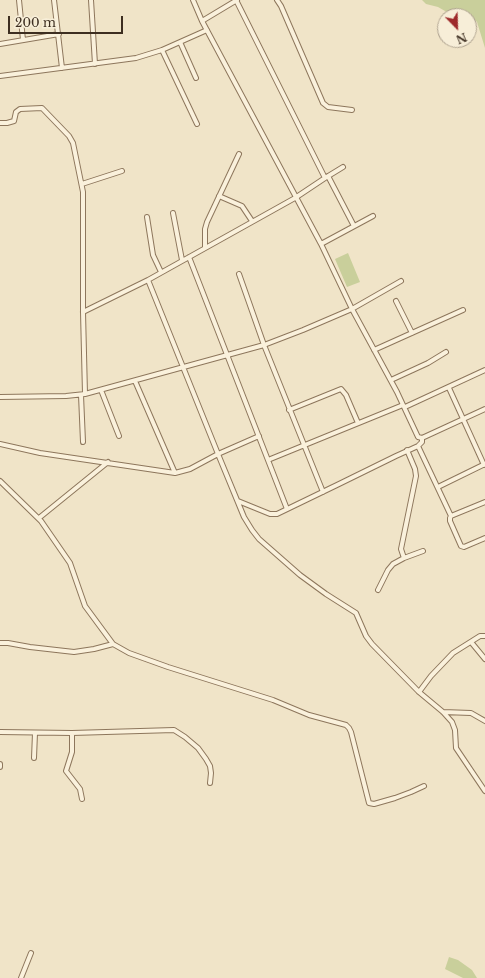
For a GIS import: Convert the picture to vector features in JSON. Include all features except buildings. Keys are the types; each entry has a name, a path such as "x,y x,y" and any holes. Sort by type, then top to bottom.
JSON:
{"street":[{"path":"19,0 23,40"},
{"path":"54,0 62,68"},
{"path":"91,0 95,64"},
{"path":"193,0 202,21 321,244 352,309 391,380 416,434 420,439 422,438"},
{"path":"202,21 237,0 327,177 354,226"},
{"path":"277,0 281,6 323,103 328,107 352,110"},
{"path":"0,76 136,58 162,50 207,30"},
{"path":"0,44 59,34"},
{"path":"180,42 196,78"},
{"path":"162,50 197,124"},
{"path":"0,123 14,121 17,110 20,109 44,109 69,136 73,143 83,192 83,442"},
{"path":"205,247 206,226 239,154"},
{"path":"83,312 148,280 296,197 343,167"},
{"path":"82,184 122,171"},
{"path":"219,196 242,206 252,221"},
{"path":"173,213 182,260"},
{"path":"321,244 373,216"},
{"path":"147,217 153,255 160,272"},
{"path":"189,257 287,509"},
{"path":"239,274 264,345 323,492"},
{"path":"148,280 247,523 259,538 305,579 356,614 369,640 419,692 443,712 454,725 456,748 485,791"},
{"path":"0,397 52,397 83,395 264,345 352,309 401,280"},
{"path":"396,301 412,333"},
{"path":"374,350 462,310"},
{"path":"391,380 428,363 446,352"},
{"path":"268,460 449,388 485,370"},
{"path":"135,380 176,473"},
{"path":"438,487 485,465 449,388"},
{"path":"290,410 341,389 346,395 358,423"},
{"path":"101,390 119,436"},
{"path":"238,500 270,514 277,514 418,446 422,442 422,438 485,409"},
{"path":"0,444 40,453 176,473 190,469 218,454 259,436"},
{"path":"418,446 452,516 450,520 461,546 464,547 485,539"},
{"path":"404,558 401,549 416,476 415,468 407,450"},
{"path":"39,518 108,462"},
{"path":"0,481 39,518 70,563 85,606 113,644 129,653 168,667 273,700 309,715 346,725 351,732 369,803 374,804 395,798 424,786"},
{"path":"452,516 485,502"},
{"path":"378,590 388,570 393,564 423,551"},
{"path":"419,692 448,657 480,636 485,636"},
{"path":"471,642 485,659"},
{"path":"0,643 74,652 94,650 113,644"},
{"path":"443,712 471,714 485,721"},
{"path":"0,732 72,733 174,730 198,748 206,759 210,766 210,783"},
{"path":"34,758 35,733"},
{"path":"72,733 72,752 66,771 80,789 82,799"},
{"path":"21,978 31,953"}],"green space":[{"path":"422,0 485,0 485,48 477,22 477,8 440,8 426,4"},
{"path":"348,253 360,282 347,287 335,259"},
{"path":"449,957 458,960 472,970 477,978 463,978 445,969"}]}
